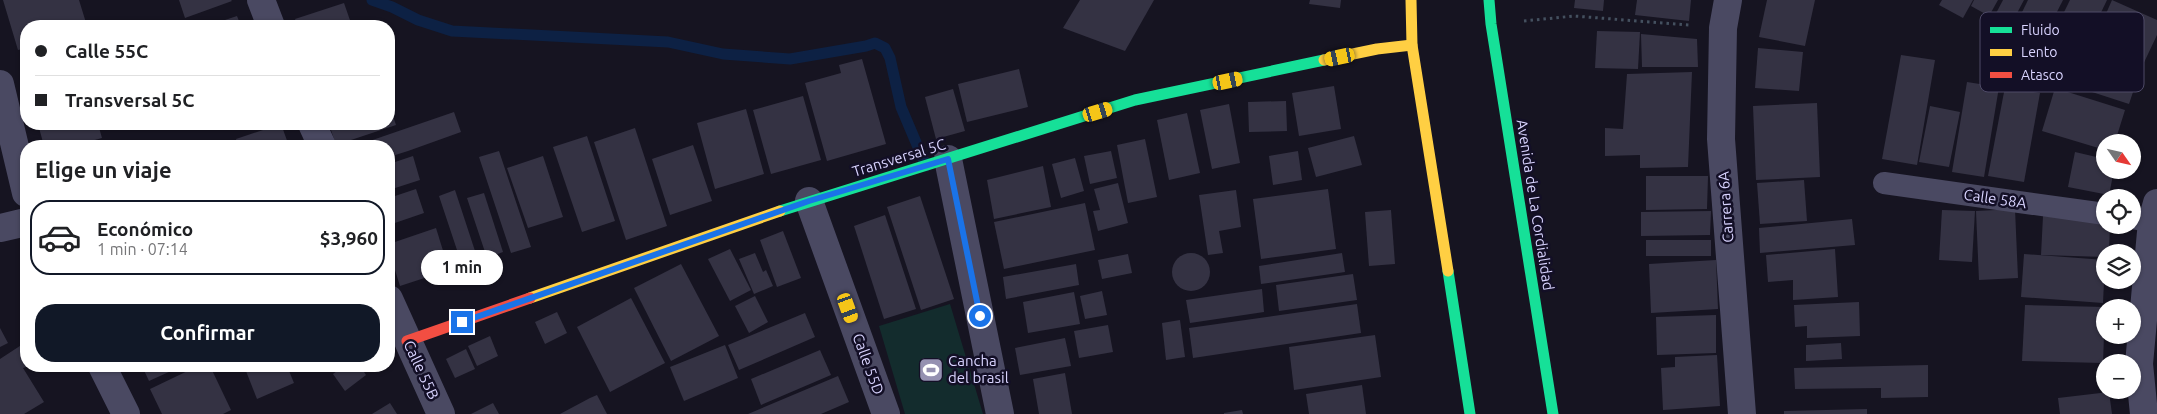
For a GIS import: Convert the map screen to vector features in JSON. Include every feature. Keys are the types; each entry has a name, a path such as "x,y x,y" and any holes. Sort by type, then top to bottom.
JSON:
{"street":[{"path":"261,0 269,20"},
{"path":"1412,0 1412,45 1470,414"},
{"name":"Avenida de La Cordialidad","path":"1489,0 1491,24 1553,414"},
{"name":"Carrera 6A","path":"1728,0 1722,28 1721,139 1742,414"},
{"name":"Transversal 5C","path":"407,341 809,201 1135,100 1378,49 1412,45"},
{"path":"0,84 20,168"},
{"path":"948,159 1000,414"},
{"name":"Calle 55D","path":"809,201 886,414"},
{"path":"2144,414 2139,364 2147,214"},
{"path":"0,228 20,223"},
{"name":"Calle 55B","path":"395,313 441,414"},
{"path":"105,372 126,414"}],"lane":[{"name":"Calle 58A","path":"1884,183 2096,213"}],"path":[{"path":"1491,24 1574,16 1722,28"}],"green space":[{"name":"Cancha del brasil","path":"950,304 983,414 905,414 879,326"}],"building":[{"path":"3,0 79,0 85,20 20,20 20,50 18,50"},
{"path":"179,0 231,0 232,1 185,18"},
{"path":"1080,0 1154,0 1125,51 1063,28"},
{"path":"1310,0 1341,0 1340,8 1309,4"},
{"path":"1575,0 1604,0 1603,11 1574,8"},
{"path":"1637,0 1691,0 1689,21 1635,15"},
{"path":"1767,0 1815,0 1805,46 1759,37"},
{"path":"1942,0 1973,0 1963,18 1939,5"},
{"path":"1974,0 1998,0 1991,12 1982,12 1971,6"},
{"path":"2003,0 2024,0 2018,12 1997,12"},
{"path":"2028,0 2063,0 2057,12 2022,12"},
{"path":"2070,0 2107,0 2101,12 2064,12"},
{"path":"2112,0 2139,12 2107,12"},
{"path":"344,3 350,20 295,20"},
{"path":"2144,14 2157,20 2157,35 2144,63"},
{"path":"237,16 239,20 225,20"},
{"path":"1597,31 1640,32 1638,69 1595,68"},
{"path":"1641,34 1697,39 1698,67 1642,67"},
{"path":"1758,48 1803,52 1799,91 1755,88"},
{"path":"1901,55 1935,60 1917,165 1882,159"},
{"path":"862,59 886,144 827,161 805,83 841,73 839,65"},
{"path":"1019,69 1028,107 967,122 958,84"},
{"path":"1692,72 1688,167 1640,168 1640,155 1605,156 1605,128 1623,129 1627,74"},
{"path":"1967,82 1980,84 1980,92 1998,92 1984,177 1952,172"},
{"path":"1334,86 1341,129 1299,136 1292,93"},
{"path":"953,89 965,131 936,139 925,97"},
{"path":"2004,92 2040,93 2024,182 1988,176"},
{"path":"2054,92 2068,92 2125,110 2118,134 2096,134 2096,147 2042,131"},
{"path":"2092,92 2133,92 2129,104"},
{"path":"803,96 821,160 771,174 753,110"},
{"path":"1286,101 1287,131 1249,132 1248,102"},
{"path":"1817,103 1820,177 1756,180 1753,106"},
{"path":"1229,104 1240,163 1212,169 1200,110"},
{"path":"1930,106 1960,112 1949,167 1919,162"},
{"path":"746,109 764,174 715,189 697,123"},
{"path":"454,112 461,132 395,155 395,140 372,140"},
{"path":"1187,113 1200,173 1169,180 1157,120"},
{"path":"635,128 667,226 626,240 594,142"},
{"path":"40,130 100,130 102,138 95,140 42,140"},
{"path":"263,130 283,130 287,140 236,140"},
{"path":"331,130 381,130 351,140 334,140"},
{"path":"587,136 615,221 582,232 553,147"},
{"path":"1354,136 1362,165 1316,177 1308,148"},
{"path":"1145,139 1157,197 1128,203 1117,145"},
{"path":"693,145 712,201 670,215 652,159"},
{"path":"499,151 531,247 511,253 479,157"},
{"path":"1111,151 1117,178 1090,184 1084,156"},
{"path":"1298,151 1302,180 1273,185 1269,156"},
{"path":"2075,152 2096,157 2096,179 2112,179 2110,189 2096,189 2096,192 2068,187"},
{"path":"413,156 420,180 395,188 395,162"},
{"path":"543,156 563,217 528,228 507,168"},
{"path":"1075,158 1084,191 1061,198 1052,164"},
{"path":"1043,166 1051,207 994,219 987,180"},
{"path":"1646,176 1708,176 1707,209 1646,210"},
{"path":"1804,180 1807,221 1760,224 1757,183"},
{"path":"1118,183 1128,223 1098,231 1093,211 1100,210 1094,189"},
{"path":"416,189 424,213 395,223 395,196"},
{"path":"1328,189 1336,249 1261,259 1253,199"},
{"path":"455,190 475,251 459,256 439,196"},
{"path":"1236,190 1241,227 1219,231 1223,253 1208,255 1199,195"},
{"path":"484,193 503,252 487,258 467,198"},
{"path":"920,196 954,299 921,310 887,207"},
{"path":"1085,203 1095,250 1004,269 994,222"},
{"path":"2015,209 2018,278 1979,280 1976,211"},
{"path":"1391,210 1395,264 1369,266 1365,212"},
{"path":"1942,210 1975,211 1972,262 1939,260"},
{"path":"1711,211 1710,235 1641,236 1641,212"},
{"path":"885,215 916,309 884,319 854,226"},
{"path":"2043,216 2096,219 2096,234 2110,234 2109,244 2096,244 2096,257 2041,255"},
{"path":"1852,219 1855,245 1760,253 1759,228"},
{"path":"436,228 449,270 400,286 395,270 395,242"},
{"path":"783,231 801,278 777,287 760,240"},
{"path":"1646,240 1711,240 1711,256 1646,256"},
{"path":"730,249 751,290 730,301 708,259"},
{"path":"1835,249 1838,297 1793,300 1793,280 1768,282 1766,255"},
{"path":"755,253 763,272 766,270 773,286 754,294 739,259"},
{"path":"1191,253 1204,259 1210,272 1204,285 1191,291 1178,285 1172,272 1178,259"},
{"path":"1342,253 1345,272 1261,284 1259,266"},
{"path":"1128,254 1132,273 1102,279 1098,260"},
{"path":"2024,254 2096,259 2096,289 2104,289 2103,299 2096,299 2096,302 2021,297"},
{"path":"1716,260 1718,309 1651,313 1649,264"},
{"path":"681,264 719,336 671,361 634,288"},
{"path":"1076,264 1079,285 1006,299 1003,277"},
{"path":"1353,274 1357,300 1279,311 1276,285"},
{"path":"1262,289 1264,312 1190,323 1186,300"},
{"path":"1102,291 1107,315 1085,319 1080,296"},
{"path":"1074,292 1080,324 1028,333 1023,302"},
{"path":"755,296 768,322 749,333 735,306"},
{"path":"631,298 665,363 610,392 577,327"},
{"path":"1859,302 1860,336 1807,338 1807,326 1795,327 1794,305"},
{"path":"1357,304 1361,333 1193,358 1189,328"},
{"path":"2025,305 2096,307 2096,344 2104,344 2103,354 2096,354 2096,363 2022,361"},
{"path":"557,312 567,333 545,344 535,322"},
{"path":"805,313 815,337 739,370 728,345"},
{"path":"1716,315 1716,353 1657,355 1656,317"},
{"path":"1180,320 1185,357 1166,360 1162,323"},
{"path":"1108,325 1113,352 1079,358 1074,331"},
{"path":"0,328 8,343 0,347"},
{"path":"1375,335 1381,377 1294,390 1289,347"},
{"path":"490,336 498,356 477,366 468,346"},
{"path":"1065,338 1071,366 1020,375 1015,348"},
{"path":"1841,343 1842,359 1806,361 1806,345"},
{"path":"725,345 738,378 684,401 670,367"},
{"path":"20,346 20,372 25,372 44,402 24,414 0,414 0,359"},
{"path":"466,349 475,369 455,378 446,359"},
{"path":"820,350 831,375 761,405 751,379"},
{"path":"1717,355 1720,406 1663,410 1661,368 1675,367 1675,357"},
{"path":"1928,365 1928,397 1881,398 1881,388 1795,389 1794,368"},
{"path":"145,372 169,372 149,381"},
{"path":"185,372 213,372 231,410 223,414 162,414 150,389"},
{"path":"246,372 289,372 294,383 257,399"},
{"path":"336,372 364,372 366,375 345,391 333,374"},
{"path":"1065,373 1072,414 1039,414 1033,379"},
{"path":"838,376 849,402 821,414 748,414"},
{"path":"1362,385 1366,414 1309,414 1306,394"},
{"path":"2096,394 2096,399 2110,399 2112,414 2060,414 2058,398"},
{"path":"597,395 607,414 560,414 590,398"},
{"path":"390,403 397,414 372,414"},
{"path":"493,403 499,414 471,414"},
{"path":"1867,409 1867,414 1784,414 1784,411"},
{"path":"1242,410 1243,414 1224,414 1224,413"}],"waterway":[{"path":"372,0 392,7 418,20 452,31 668,42 723,54 790,59 875,43 885,48 890,58 901,107 926,166"}],"traffic: fast":[{"path":"1489,0 1491,24 1553,414"},
{"path":"780,211 1135,100 1324,60"},
{"path":"1448,271 1470,414"}],"traffic: slow":[{"path":"1411,0 1412,45 1448,271"},
{"path":"1324,60 1377,49 1412,45"},
{"path":"530,298 780,211"}],"traffic: jam":[{"path":"407,341 530,298"}],"place":[{"name":"Cancha del brasil","path":"931,370"}],"route":[{"path":"462,322 809,201 948,159 980,316"}]}
